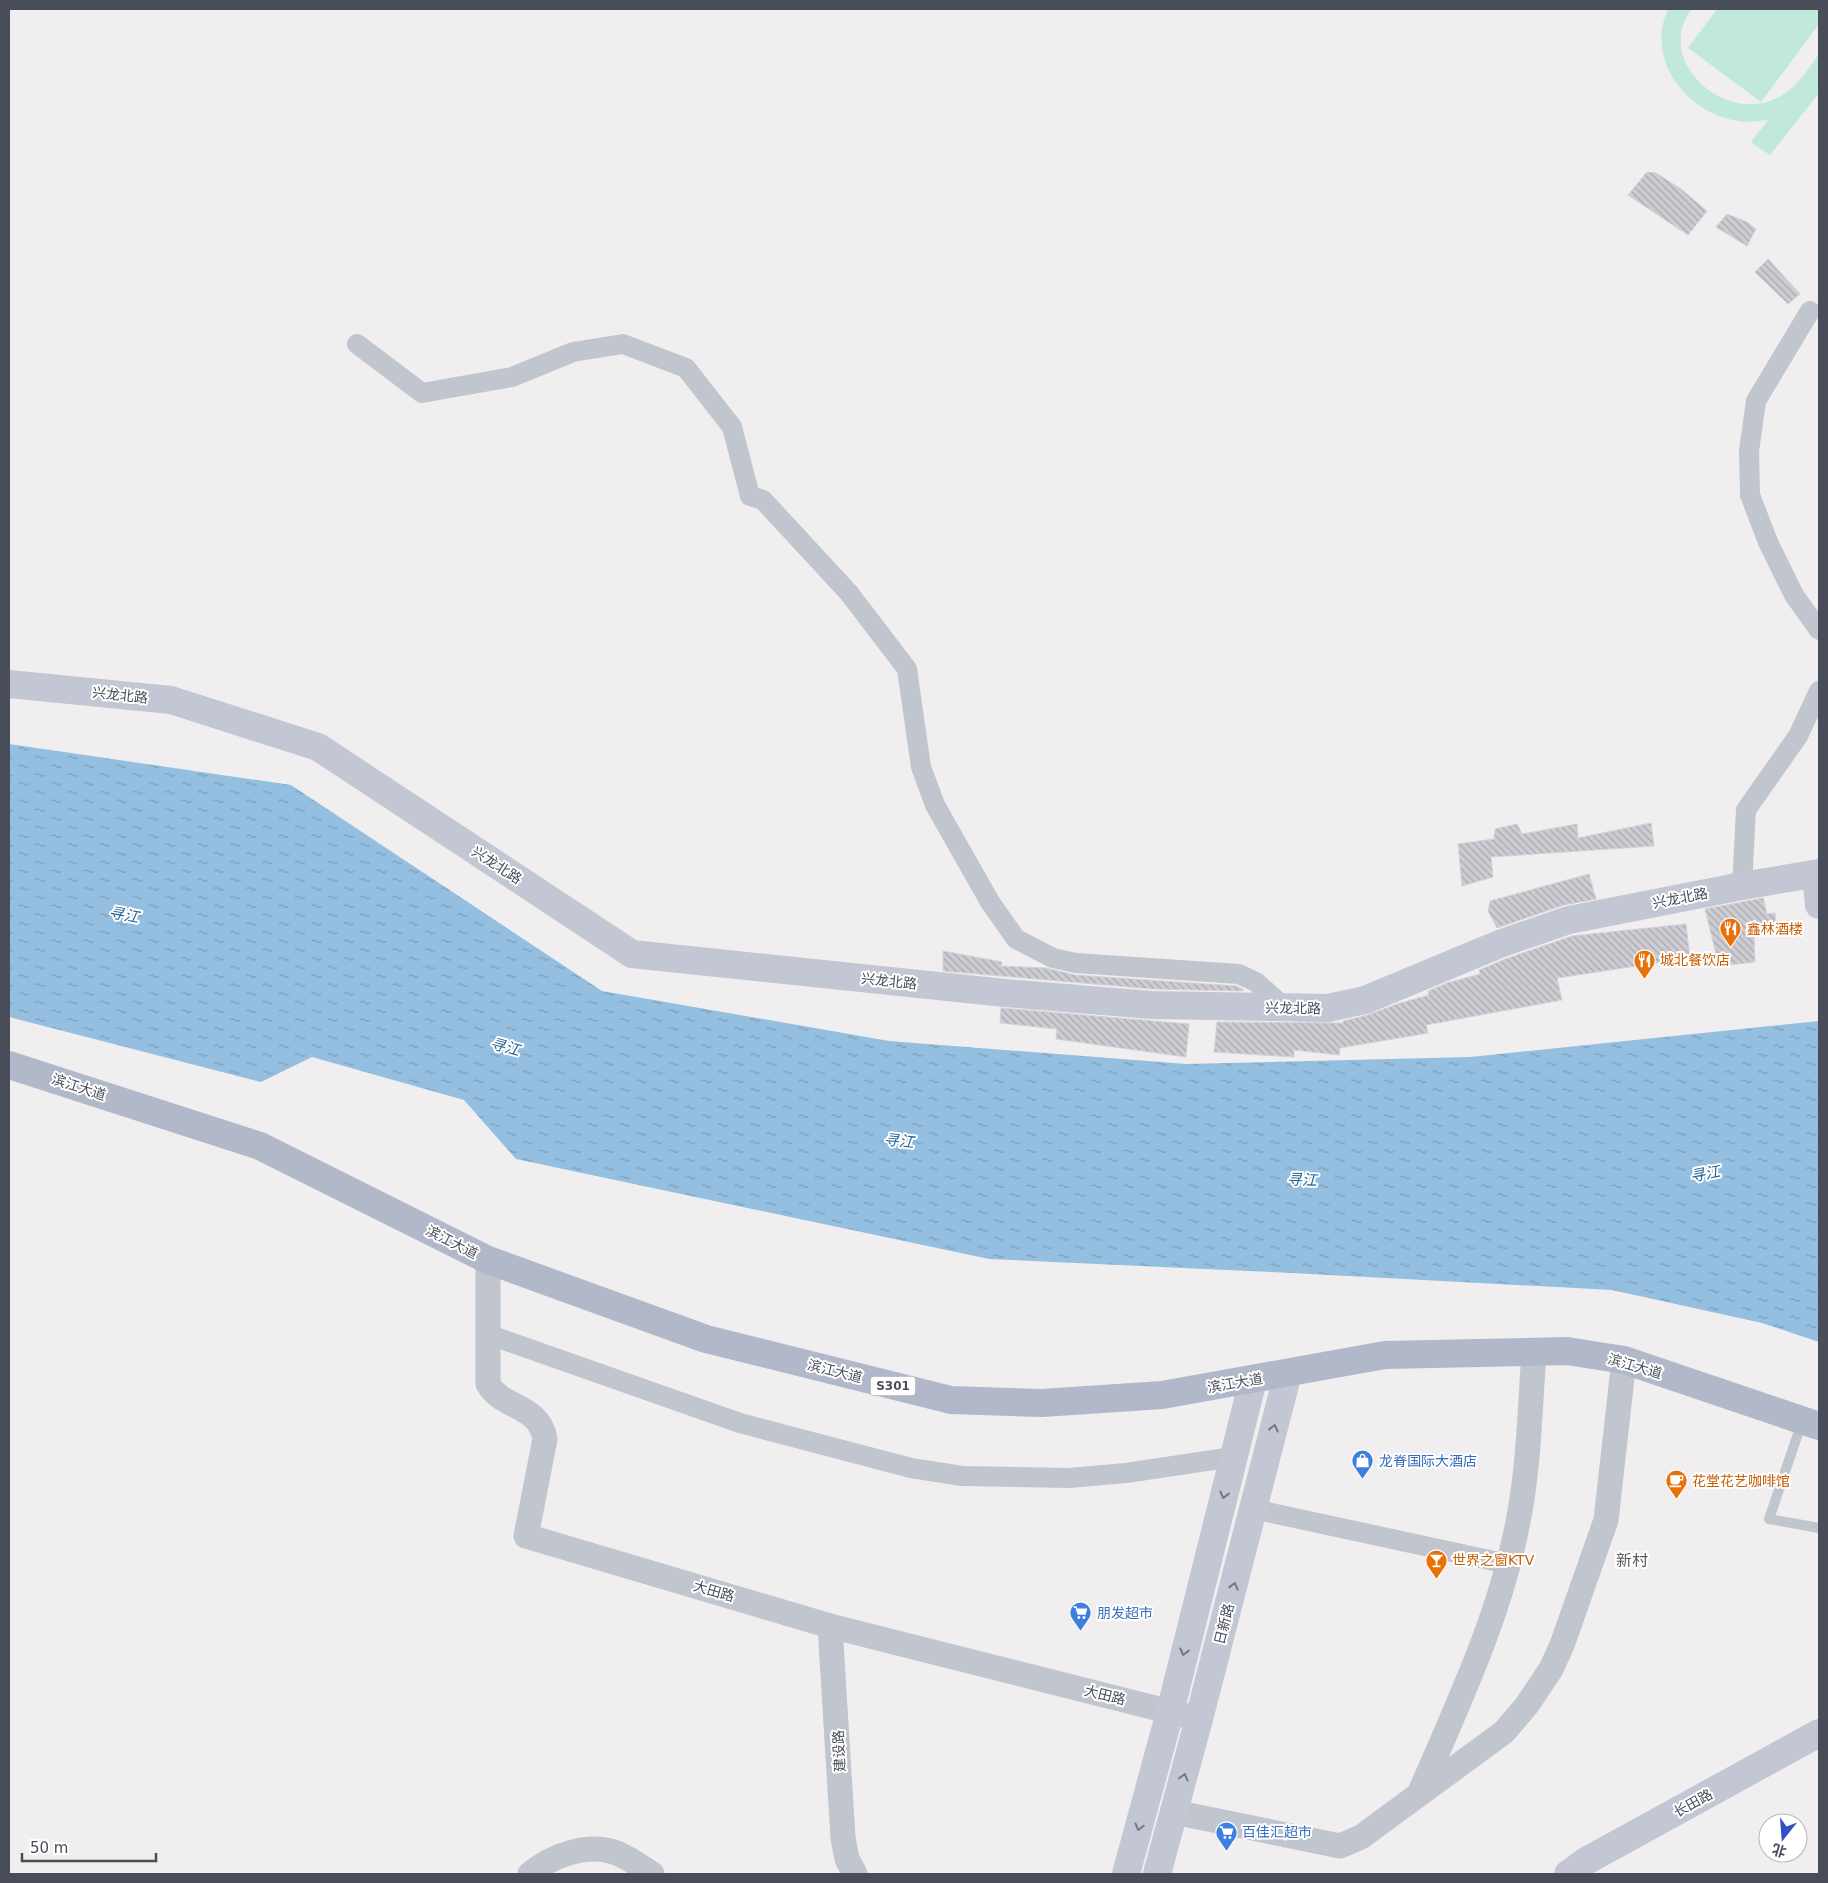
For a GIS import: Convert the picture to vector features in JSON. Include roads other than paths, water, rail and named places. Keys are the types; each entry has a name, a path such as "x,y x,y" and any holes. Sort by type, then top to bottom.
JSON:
{"main road":[{"name":"兴龙北路","path":"9,684 171,700 318,746 632,954 1014,994 1151,1004 1328,1008 1365,1000 1502,943 1570,920 1817,873"},
{"path":"1817,873 1819,906"},
{"name":"滨江大道","path":"9,1065 260,1146 488,1260 706,1339 951,1400 1042,1403 1162,1396 1385,1355 1567,1351 1624,1360 1811,1423"},
{"name":"日新路","path":"1157,1874 1288,1373"},
{"path":"1126,1874 1170,1712 1253,1380"},
{"name":"长田路","path":"1568,1874 1586,1861 1819,1733"}],"street":[{"path":"1810,311 1756,401 1749,451 1750,494 1768,542 1794,595 1819,630"},
{"path":"357,344 422,393 512,377 573,352 623,344 686,368 732,427 750,496 763,500 842,586 907,669 920,766 935,804 990,902 1016,939 1053,958 1076,963 1239,974 1256,982 1284,1008"},
{"path":"1742,886 1746,810 1798,736 1819,691"},
{"name":"大田路","path":"488,1260 487,1381 495,1393 538,1420 546,1439 526,1536 830,1626 1199,1719"},
{"path":"487,1334 740,1424 911,1468 962,1476 1069,1478 1126,1473 1234,1457"},
{"path":"1419,1794 1473,1670 1508,1564 1524,1492 1534,1352"},
{"path":"1174,1812 1340,1846 1361,1837 1504,1732 1528,1705 1551,1669 1562,1645 1606,1520 1624,1360"},
{"path":"1253,1509 1508,1564"},
{"name":"建设路","path":"830,1626 843,1838 847,1859 854,1874"},
{"path":"530,1874 550,1860 579,1851 600,1850 622,1855 652,1874"}],"lane":[{"path":"1811,1423 1769,1519 1819,1528"}],"water":[{"name":"寻江","path":"9,744 291,785 602,991 889,1041 1186,1064 1470,1057 1819,1021 1819,1342 1762,1323 1612,1290 989,1259 516,1159 464,1100 312,1057 261,1082 9,1017"}],"place":[{"name":"鑫林酒楼","path":"1731,948"},
{"name":"城北餐饮店","path":"1644,979"},
{"name":"龙脊国际大酒店","path":"1363,1480"},
{"name":"花堂花艺咖啡馆","path":"1676,1500"},
{"name":"世界之窗KTV","path":"1436,1579"},
{"name":"朋发超市","path":"1081,1632"},
{"name":"百佳汇超市","path":"1226,1851"}],"district":[{"name":"新村","path":"1632,1560"}]}
